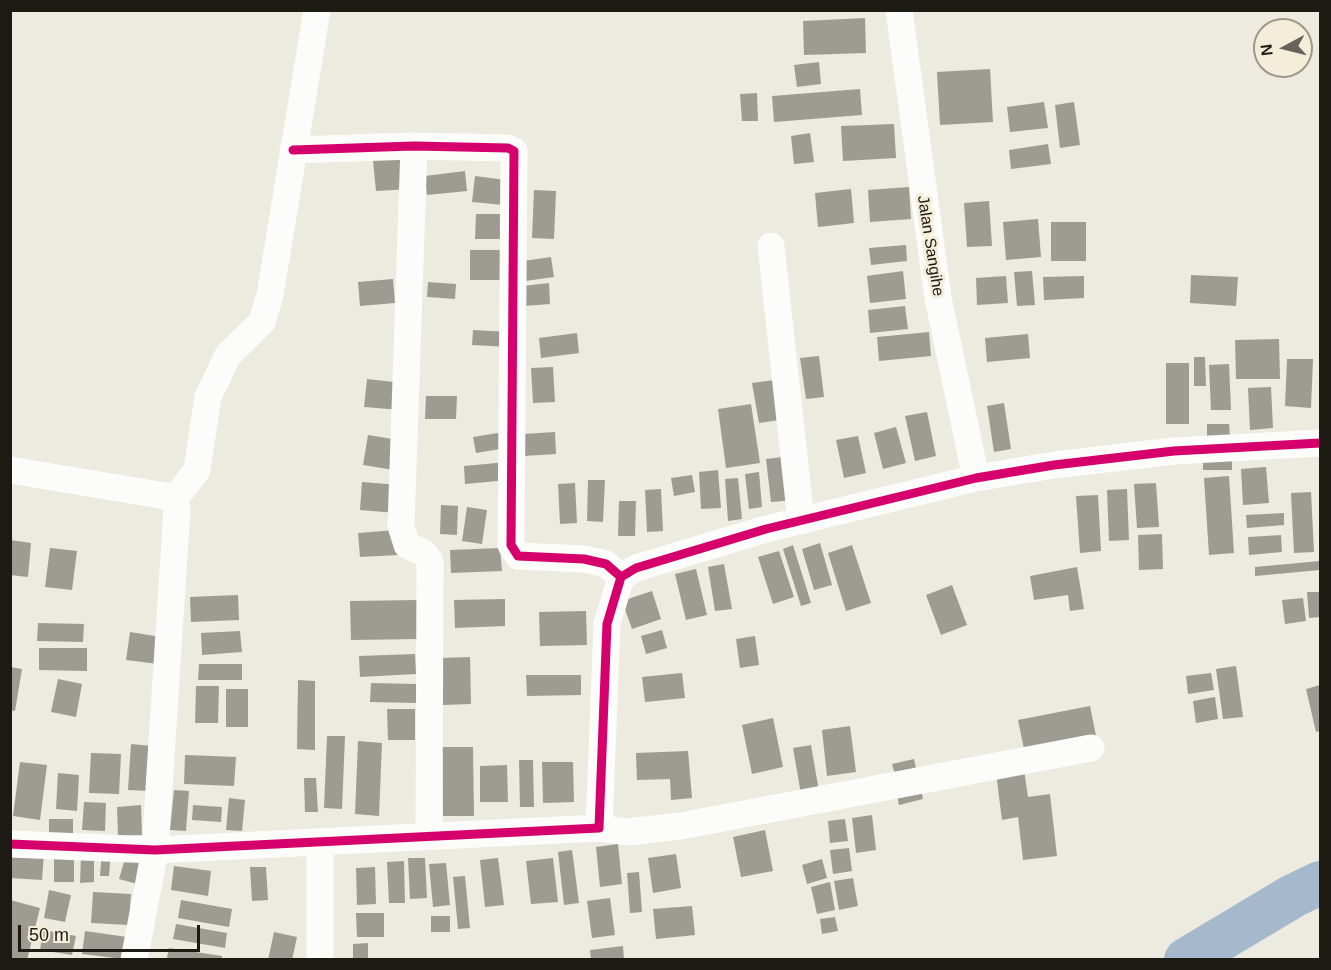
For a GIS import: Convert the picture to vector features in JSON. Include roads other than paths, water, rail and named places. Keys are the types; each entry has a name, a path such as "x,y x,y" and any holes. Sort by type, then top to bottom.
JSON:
{"street":[{"path":"134,960 155,850 177,521 174,500 197,470 208,397 228,355 262,322 270,295 318,10"},
{"name":"Jalan Sangihe","path":"899,10 938,298 976,478"},
{"path":"293,150 414,146 508,147 514,151 512,545 518,556 585,559 606,564 621,577"},
{"path":"414,146 401,526 407,545 424,553 430,561 429,835"},
{"path":"771,246 801,521"},
{"path":"599,828 607,624 621,577 636,568 673,555 801,521 976,478 1054,465 1174,451 1320,443"},
{"path":"10,470 166,496 174,500"},
{"path":"10,844 155,850 599,828 627,832 672,828 1090,748"},
{"path":"320,843 320,960"}],"waterway":[{"path":"1186,960 1293,896 1320,883"}]}
